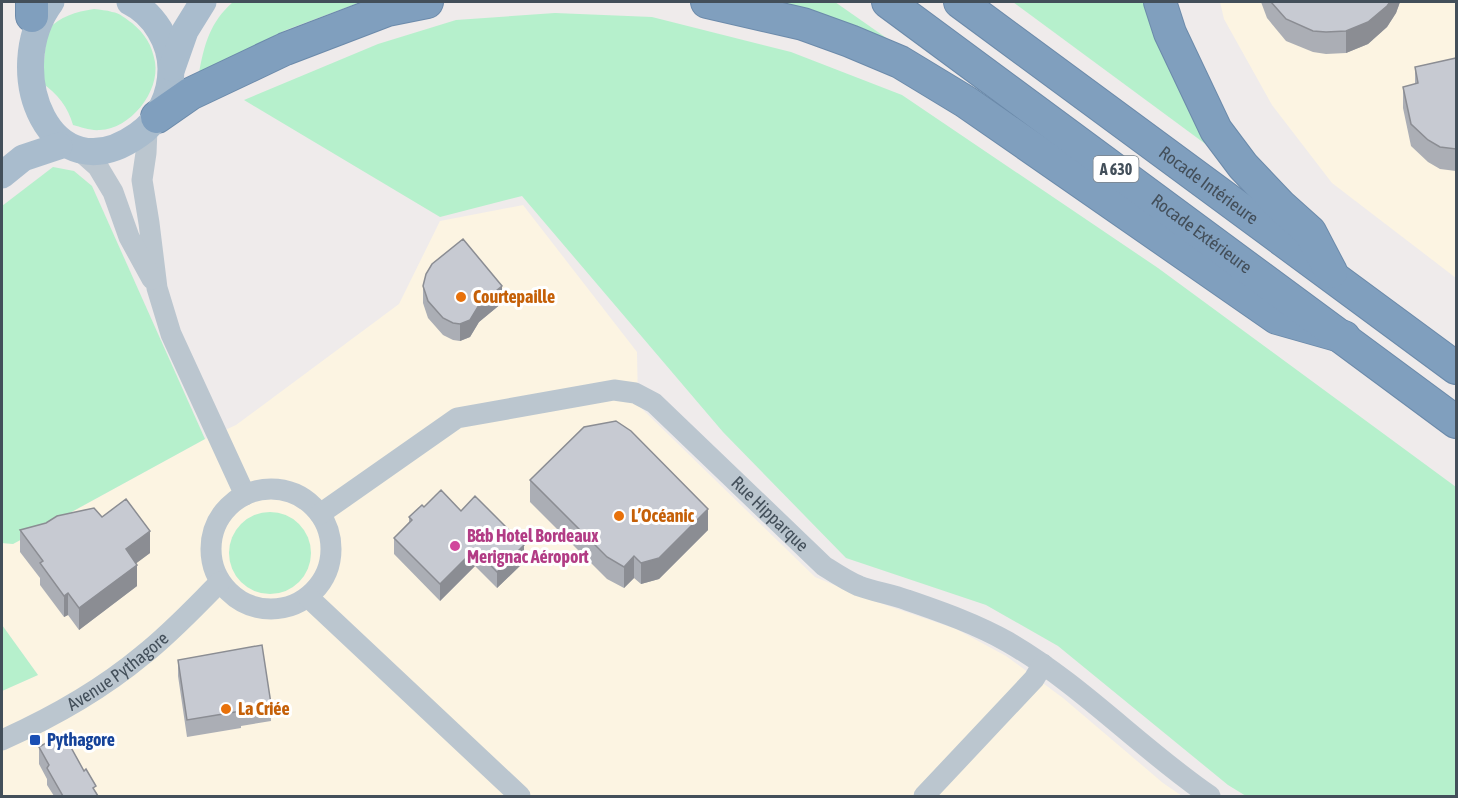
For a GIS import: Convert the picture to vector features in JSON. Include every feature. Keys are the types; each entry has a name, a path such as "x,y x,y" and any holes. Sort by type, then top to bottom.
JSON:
{"highway":[{"path":"152,123 190,94 285,49 387,10 427,2"},
{"path":"706,2 803,24 900,62 966,102 1277,318 1344,337"},
{"name":"Rocade Extérieure","path":"888,2 1456,422"},
{"name":"Rocade Intérieure","path":"960,2 1456,368"},
{"path":"1160,2 1170,33 1216,130 1243,166 1281,206 1310,232 1336,280"}],"main road":[{"path":"130,2 139,6 156,23 167,44 172,68"},
{"path":"2,174 23,158 70,149 104,151 127,143 152,123 168,93 172,68 185,31 203,2"},
{"path":"38,6 19,36 11,58 10,86 19,108 36,131 70,149"}],"street":[{"path":"152,123 142,180 157,288 171,334 244,495"},
{"path":"70,149 98,167 113,192 129,237 157,288"},
{"name":"Rue Hipparque","path":"320,514 457,418 614,390 625,391 654,404 811,555 841,577 860,586 905,599 970,623 1008,642 1077,689 1174,772 1210,796"},
{"path":"265,489 286,490 305,499 320,514 329,530 332,548 329,567 321,584 308,597 290,607 270,610 251,607 233,597 220,582 212,563 211,543 216,524 228,507 244,495 265,489"},
{"name":"Avenue Pythagore","path":"2,740 90,693 143,656 220,582"},
{"path":"308,597 520,796"},
{"path":"924,796 1034,679 1043,664"}],"shaded area":[{"path":"1220,2 1456,2 1456,278 1332,183 1272,105 1224,19"},
{"path":"523,205 637,352 638,405 815,577 868,599 956,629 1006,656 1063,698 1163,783 1182,796 2,796 2,691 38,675 2,625 2,543 13,544 205,439 236,425 399,304 440,221"}],"green space":[{"path":"233,2 361,2 286,30 199,73 209,34"},
{"path":"762,2 835,2 895,44"},
{"path":"1013,2 1149,2 1219,154"},
{"path":"94,9 118,14 132,23 147,40 155,62 153,85 141,107 122,123 111,128 97,130 73,125 62,101 42,83 47,30 69,15"},
{"path":"555,13 652,17 791,52 902,95 1158,268 1456,487 1456,796 1246,796 1228,785 1058,646 986,605 846,558 723,432 522,196 440,217 244,100 378,44 456,20"},
{"path":"53,167 74,171 92,186 205,439 13,544 2,543 2,206"},
{"path":"270,512 286,515 299,524 308,537 311,553 308,569 299,582 286,591 270,594 254,591 241,582 232,569 229,553 232,537 241,524 254,515"},
{"path":"2,625 38,675 2,691"}],"building":[{"path":"1271,2 1390,2 1368,22 1346,31 1326,32 1313,31 1286,19"},
{"path":"1456,58 1456,149 1440,147 1428,140 1411,124 1403,87 1418,83 1415,67"},
{"name":"Courtepaille","path":"463,239 502,286 479,305 470,320 460,324 443,318 428,301 423,286 432,264"},
{"name":"L’Océanic","path":"616,421 631,431 708,509 659,558 641,563 634,556 624,567 607,557 530,480 584,427"},
{"name":"B&b Hotel Bordeaux Merignac Aéroport","path":"441,490 461,511 475,496 524,545 497,572 475,549 440,584 394,538 412,520 409,517 422,505 424,507"},
{"path":"126,499 150,531 126,549 137,565 79,608 68,593 64,596 40,563 43,561 20,530 46,523 57,516 94,508 102,517"},
{"name":"La Criée","path":"262,645 271,704 187,720 178,660"},
{"path":"63,733 84,771 86,769 96,786 93,788 98,796 63,796 47,768 49,765 39,747"}],"place":[{"name":"Courtepaille","path":"461,297"},
{"name":"L’Océanic","path":"619,516"},
{"name":"B&b Hotel Bordeaux Merignac Aéroport","path":"455,546"},
{"name":"La Criée","path":"226,709"},
{"name":"Pythagore","path":"35,740"}]}
